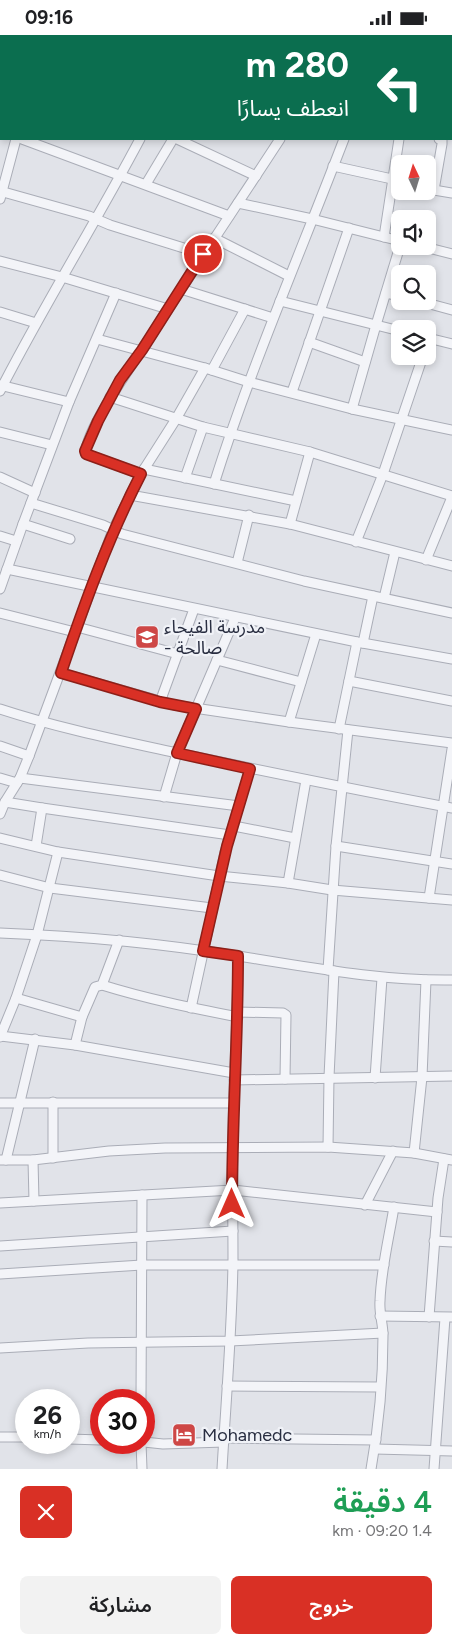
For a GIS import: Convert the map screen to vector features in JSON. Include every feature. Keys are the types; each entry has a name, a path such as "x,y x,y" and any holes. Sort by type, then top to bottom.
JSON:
{"street":[{"path":"16,140 1,193 96,218 110,225 203,254"},
{"path":"25,140 229,216"},
{"path":"69,402 1,387 139,140"},
{"path":"146,184 172,140"},
{"path":"183,140 256,176"},
{"path":"278,140 142,350 124,374 91,435 85,453 142,472 185,478 296,501"},
{"path":"214,484 230,433 273,318 344,140"},
{"path":"397,155 399,140"},
{"path":"436,169 442,144 440,140"},
{"path":"333,166 391,182"},
{"path":"436,191 452,193"},
{"path":"384,237 391,199"},
{"path":"238,203 391,239"},
{"path":"292,393 349,228"},
{"path":"214,238 289,276"},
{"path":"436,250 452,254"},
{"path":"352,409 397,255"},
{"path":"0,261 62,277 168,309"},
{"path":"181,289 273,318"},
{"path":"0,589 52,445 116,293"},
{"path":"386,293 391,294"},
{"path":"280,301 391,329"},
{"path":"436,306 452,310"},
{"path":"0,814 19,781 29,756 113,530 142,472 209,369 245,309"},
{"path":"0,312 36,323"},
{"path":"97,339 352,409 452,430"},
{"path":"436,341 451,342"},
{"path":"310,342 365,362"},
{"path":"356,542 403,419 420,365"},
{"path":"110,397 203,427 310,453 452,496 426,560"},
{"path":"185,478 203,427"},
{"path":"0,433 52,445"},
{"path":"290,524 310,453"},
{"path":"0,477 35,493"},
{"path":"130,495 249,515 290,524 452,566"},
{"path":"31,503 103,525 122,534 286,577 452,613"},
{"path":"237,563 249,515"},
{"path":"23,524 70,539"},
{"path":"0,536 16,541"},
{"path":"384,598 395,552"},
{"path":"7,569 235,618 452,659"},
{"path":"328,1147 332,890 343,786 343,729 349,681 373,596"},
{"path":"160,702 194,609"},
{"path":"0,613 178,654"},
{"path":"164,797 177,753 235,618"},
{"path":"289,722 316,634"},
{"path":"217,660 301,682"},
{"path":"61,673 160,702 196,709 452,743"},
{"path":"349,681 452,701"},
{"path":"0,709 42,723 93,736 448,808"},
{"path":"0,746 29,756"},
{"path":"429,898 435,861 448,808 452,749"},
{"path":"191,1008 212,908 230,835 250,769"},
{"path":"0,778 239,807"},
{"path":"288,883 306,780"},
{"path":"6,802 230,835"},
{"path":"36,846 42,808"},
{"path":"234,826 295,838"},
{"path":"0,838 58,852 220,877 288,883 332,890 452,900"},
{"path":"336,846 452,864"},
{"path":"58,852 36,935 16,998 0,1036 75,1045 234,1076 285,1079 452,1076"},
{"path":"0,875 50,888 212,908"},
{"path":"0,933 119,940 382,978 452,979"},
{"path":"102,985 119,940"},
{"path":"222,1469 230,1341 232,1148 238,1015 238,956"},
{"path":"375,1078 382,978"},
{"path":"414,1153 422,1077 426,980"},
{"path":"75,1045 82,1017 96,987 102,985 191,1008 238,1015 283,1013 286,1015 285,1079"},
{"path":"16,998 82,1017"},
{"path":"35,1039 20,1102 3,1160 33,1160 109,1151 165,1148 328,1147 414,1153 448,1159 438,1198 429,1317"},
{"path":"53,1102 53,1158"},
{"path":"0,1103 234,1103"},
{"path":"366,1205 393,1151"},
{"path":"33,1160 34,1201"},
{"path":"0,1203 232,1191 437,1212"},
{"path":"142,1195 142,1389"},
{"path":"371,1469 375,1445 383,1333 380,1316 381,1281 394,1207"},
{"path":"0,1246 232,1231"},
{"path":"434,1241 452,1242"},
{"path":"0,1274 142,1265 384,1265"},
{"path":"380,1316 449,1318 434,1469"},
{"path":"0,1348 88,1343 230,1341 383,1333"},
{"path":"227,1385 380,1387"},
{"path":"0,1437 15,1437"},
{"path":"155,1443 224,1440 375,1445 452,1451"},
{"path":"142,1469 143,1454"}],"place":[{"name":"مدرسة الفيحاء - صالحة","path":"147,637"},
{"name":"Mohamedc","path":"184,1435"}],"route":[{"path":"203,254 142,350 120,380 91,435 85,451 86,454 141,474 113,530 61,673 160,702 196,709 177,753 250,769 227,846 203,951 238,956 232,1204"}]}
